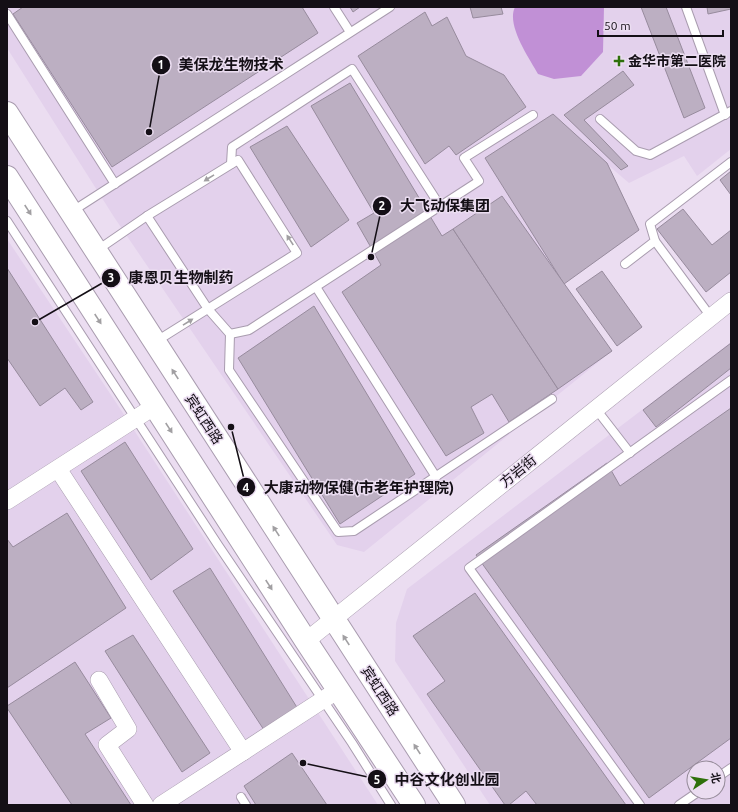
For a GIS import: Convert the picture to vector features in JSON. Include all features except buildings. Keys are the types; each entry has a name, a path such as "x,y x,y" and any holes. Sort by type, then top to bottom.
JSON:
{"main road":[{"name":"宾虹西路","path":"7,113 333,620 454,805"},
{"path":"7,177 306,641 330,695 414,805"}],"street":[{"name":"方岩街","path":"306,641 731,301"},
{"path":"7,501 155,406"},
{"path":"58,469 242,752"},
{"path":"99,680 128,729 107,745 145,805"},
{"path":"162,805 330,695"}],"lane":[{"path":"334,7 350,32"},
{"path":"71,212 390,7"},
{"path":"600,119 636,151 650,155 728,113 686,7"},
{"path":"7,14 115,184"},
{"path":"231,164 232,147 352,70 440,206"},
{"path":"230,334 249,330 479,181 464,158 533,115"},
{"path":"96,251 148,216 238,160 297,252 155,343"},
{"path":"711,317 655,241 650,224 731,162"},
{"path":"148,216 208,309 230,334 230,370 338,532 354,531 552,399"},
{"path":"7,221 218,545 330,695 391,805"},
{"path":"625,264 655,241"},
{"path":"316,287 436,477"},
{"path":"640,805 469,568 731,380"},
{"path":"596,409 630,453"},
{"path":"240,797 246,805"}],"shaded area":[{"path":"7,7 731,7 731,149 697,176 684,156 629,183 608,165 639,230 564,284 612,351 364,552 337,545 114,217 7,48"},
{"path":"515,7 604,7 603,52 581,76 554,79 538,74 524,51 516,32 513,14"},
{"path":"7,239 117,404 378,805 7,805"},
{"path":"731,342 731,805 490,805 395,661 396,623 407,589"}],"place":[{"name":"金华市第二医院","path":"619,61"},
{"name":"美保龙生物技术","path":"149,132"},
{"name":"大飞动保集团","path":"371,257"},
{"name":"康恩贝生物制药","path":"35,322"},
{"name":"大康动物保健(市老年护理院)","path":"231,427"},
{"name":"中谷文化创业园","path":"303,763"}]}
